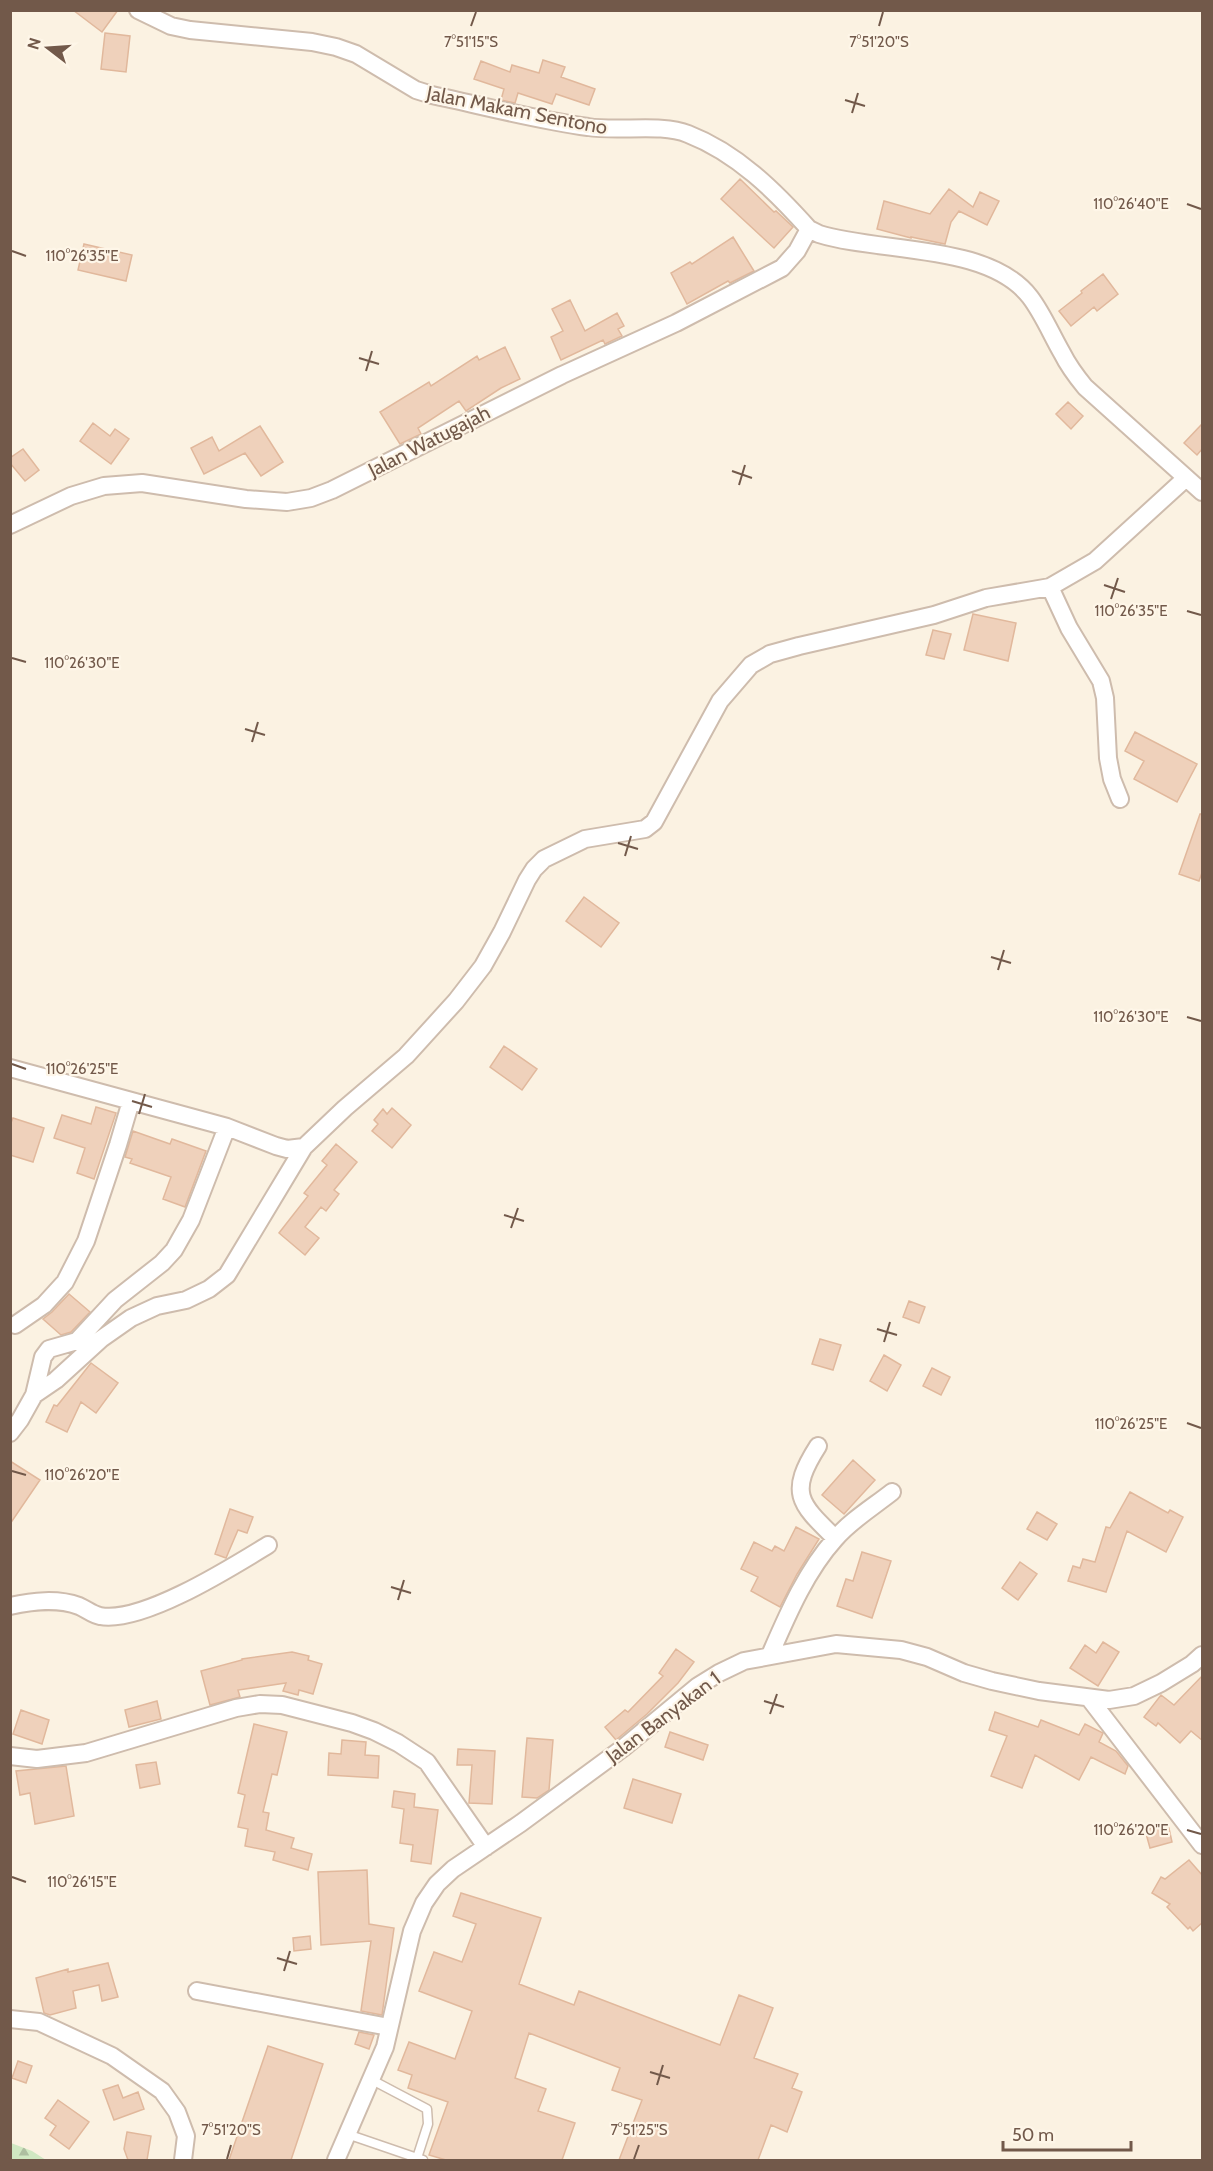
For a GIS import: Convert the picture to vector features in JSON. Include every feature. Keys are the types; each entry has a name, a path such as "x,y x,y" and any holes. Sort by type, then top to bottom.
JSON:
{"street":[{"name":"Jalan Makam Sentono","path":"138,10 171,26 190,30 312,42 336,47 356,54 416,90 432,95 590,128 667,129 687,133 728,154 761,180 809,229 828,237 953,257 978,264 1017,283 1030,296 1062,353 1085,387 1203,492"},
{"name":"Jalan Watugajah","path":"10,525 71,496 104,486 142,483 246,499 287,502 310,498 332,490 562,375 676,323 782,268 796,251 809,229"},
{"path":"33,1395 56,1380 100,1339 131,1318 157,1306 186,1300 202,1293 227,1275 304,1147 345,1108 406,1056 456,1001 483,966 527,880 544,859 585,839 638,831 654,822 720,701 751,664 770,654 799,645 934,615 986,598 1050,587 1095,561 1186,478"},
{"path":"1050,587 1069,628 1101,681 1105,698 1108,758 1120,799"},
{"path":"10,1068 227,1127 287,1149 304,1147"},
{"path":"15,1325 44,1305 65,1281 81,1251 102,1197 131,1101"},
{"path":"10,1433 21,1420 33,1395 43,1357 49,1349 77,1341 115,1300 162,1263 174,1250 191,1220 227,1127"},
{"path":"818,1446 806,1466 801,1484 803,1503 835,1538"},
{"path":"770,1656 817,1562 835,1538 892,1492"},
{"path":"10,1606 53,1600 77,1605 99,1616 124,1616 175,1598 268,1545"},
{"name":"Jalan Banyakan 1","path":"336,2160 385,2048 412,1931 424,1903 437,1884 453,1869 623,1748 698,1686 719,1673 744,1661 836,1644 892,1649 927,1657 964,1673 992,1681 1109,1700 1134,1696 1161,1683 1203,1655"},
{"path":"1089,1698 1203,1845"},
{"path":"10,1756 37,1759 86,1753 236,1708 260,1704 282,1705 374,1731 427,1762 486,1847"},
{"path":"197,1991 389,2027"},
{"path":"10,2019 39,2022 112,2056 162,2091 177,2112 186,2136 183,2160"}],"lane":[{"path":"347,2134 420,2159 428,2124 427,2109 372,2080"}],"green space":[{"path":"11,2143 32,2151 46,2160 11,2160"}],"building":[{"path":"73,10 118,10 102,32"},
{"path":"105,33 130,36 126,72 101,69"},
{"path":"543,60 565,67 561,77 595,89 589,105 556,94 552,104 518,93 515,103 501,100 504,89 474,79 481,61 510,72 512,65 539,73"},
{"path":"740,179 793,227 774,248 721,199"},
{"path":"949,189 973,207 980,192 999,201 987,225 959,211 951,222 945,244 877,229 884,201 930,214"},
{"path":"733,237 754,271 730,283 728,281 687,304 671,273 690,262 692,264"},
{"path":"84,244 132,255 126,281 78,270"},
{"path":"1103,274 1118,294 1097,311 1094,307 1071,326 1059,311"},
{"path":"570,300 585,331 617,313 624,326 618,329 622,336 605,344 603,340 561,360 551,337 563,331 552,309"},
{"path":"505,347 520,379 501,388 466,411 459,401 418,428 421,434 400,444 380,412 429,382 431,386 477,356 479,360"},
{"path":"1068,402 1083,416 1071,429 1056,414"},
{"path":"93,423 110,436 115,429 129,439 111,464 80,441"},
{"path":"1203,423 1203,448 1197,455 1184,443"},
{"path":"260,426 283,462 261,476 245,453 204,474 191,448 212,437 219,451"},
{"path":"23,449 39,470 25,481 10,463 10,458"},
{"path":"973,614 1016,623 1008,661 964,650"},
{"path":"933,630 951,634 944,659 926,655"},
{"path":"1135,732 1197,764 1177,802 1134,779 1144,761 1125,751"},
{"path":"1200,814 1203,814 1203,870 1199,881 1179,874"},
{"path":"584,897 619,923 601,947 566,921"},
{"path":"504,1046 537,1069 522,1090 490,1067"},
{"path":"96,1107 116,1113 94,1179 77,1173 85,1148 54,1138 62,1115 91,1124"},
{"path":"392,1108 411,1125 392,1148 372,1131 378,1124 374,1120 383,1109 387,1114"},
{"path":"13,1118 44,1128 33,1162 10,1155 10,1125"},
{"path":"133,1131 170,1144 172,1139 206,1151 185,1207 163,1199 171,1177 130,1163 132,1159 125,1157"},
{"path":"336,1144 357,1162 334,1190 339,1194 326,1211 321,1207 305,1227 319,1238 305,1255 279,1233 308,1196 304,1193 327,1165 322,1161"},
{"path":"69,1294 90,1312 71,1332 61,1335 43,1319"},
{"path":"909,1301 925,1307 919,1323 903,1317"},
{"path":"820,1339 841,1345 833,1370 812,1364"},
{"path":"884,1355 901,1365 887,1391 870,1381"},
{"path":"91,1363 118,1383 96,1413 81,1402 67,1432 46,1422 54,1405 57,1406"},
{"path":"932,1368 950,1377 941,1395 923,1386"},
{"path":"853,1460 875,1480 844,1514 822,1495"},
{"path":"10,1461 40,1480 10,1524"},
{"path":"1130,1492 1168,1513 1170,1510 1183,1517 1166,1552 1127,1531 1106,1592 1068,1581 1073,1566 1080,1568 1083,1559 1095,1562 1106,1527 1110,1528"},
{"path":"230,1509 253,1517 247,1533 238,1530 226,1558 215,1554"},
{"path":"1037,1512 1057,1524 1047,1540 1027,1529"},
{"path":"796,1527 819,1539 780,1607 751,1591 758,1577 741,1569 754,1542 772,1551 775,1546 784,1551"},
{"path":"862,1552 891,1561 872,1618 837,1606 846,1579 853,1581"},
{"path":"1020,1562 1037,1574 1018,1600 1002,1588"},
{"path":"1103,1642 1119,1652 1098,1686 1070,1668 1085,1645 1096,1653"},
{"path":"676,1649 694,1662 678,1683 647,1714 616,1740 605,1727 625,1710 628,1712 663,1676 659,1673"},
{"path":"292,1652 309,1656 308,1660 322,1664 313,1694 299,1690 298,1695 283,1691 286,1683 238,1690 240,1697 210,1705 201,1671 242,1659"},
{"path":"1203,1675 1203,1741 1191,1731 1180,1743 1158,1723 1156,1726 1144,1717 1161,1695 1174,1705"},
{"path":"157,1701 161,1719 129,1727 125,1710"},
{"path":"21,1710 49,1720 42,1744 13,1734"},
{"path":"995,1712 1038,1727 1041,1720 1079,1735 1085,1724 1103,1733 1099,1742 1116,1751 1128,1766 1125,1774 1091,1757 1079,1780 1035,1755 1022,1788 991,1776 1007,1736 989,1730"},
{"path":"254,1724 287,1732 277,1775 272,1774 263,1812 269,1813 266,1830 294,1838 291,1848 312,1854 308,1870 273,1860 275,1852 245,1846 248,1829 238,1827 245,1795 238,1793"},
{"path":"670,1732 708,1745 703,1760 665,1747"},
{"path":"527,1738 553,1740 549,1790 537,1798 522,1797"},
{"path":"342,1740 366,1742 365,1755 379,1756 378,1778 328,1775 329,1753 341,1754"},
{"path":"458,1749 495,1751 492,1804 469,1803 472,1765 457,1765"},
{"path":"156,1762 160,1784 140,1788 136,1765"},
{"path":"66,1766 74,1816 35,1824 30,1793 20,1795 16,1771"},
{"path":"633,1779 681,1794 672,1823 624,1808"},
{"path":"394,1791 415,1794 414,1807 438,1810 431,1864 411,1861 413,1845 400,1843 404,1809 392,1807"},
{"path":"1168,1824 1172,1842 1150,1848 1145,1830"},
{"path":"1189,1860 1203,1876 1203,1922 1193,1931 1190,1927 1188,1929 1167,1907 1170,1904 1152,1893 1161,1877 1165,1879"},
{"path":"367,1870 369,1924 394,1928 382,2015 361,2011 371,1941 321,1945 318,1872"},
{"path":"461,1893 541,1918 519,1984 574,2005 579,1991 720,2045 739,1995 773,2008 754,2058 798,2074 792,2088 802,2092 787,2132 771,2125 758,2160 619,2160 642,2100 612,2090 620,2068 529,2033 515,2078 546,2089 538,2111 575,2123 562,2160 446,2160 429,2155 448,2102 408,2088 412,2075 398,2070 409,2042 455,2059 472,2011 419,1991 434,1952 462,1962 476,1924 453,1916"},
{"path":"310,1936 311,1949 294,1951 293,1938"},
{"path":"108,1963 118,1997 102,2001 99,1985 73,1991 76,2008 50,2015 44,2013 36,1978 68,1969 68,1972"},
{"path":"359,2032 374,2035 369,2049 355,2044"},
{"path":"268,2046 323,2064 291,2160 229,2160"},
{"path":"18,2061 32,2066 26,2083 12,2078"},
{"path":"118,2085 123,2098 138,2092 144,2109 114,2120 103,2090"},
{"path":"58,2100 89,2122 69,2149 50,2135 56,2126 45,2118"},
{"path":"127,2132 151,2136 147,2160 128,2160 124,2149"}]}
